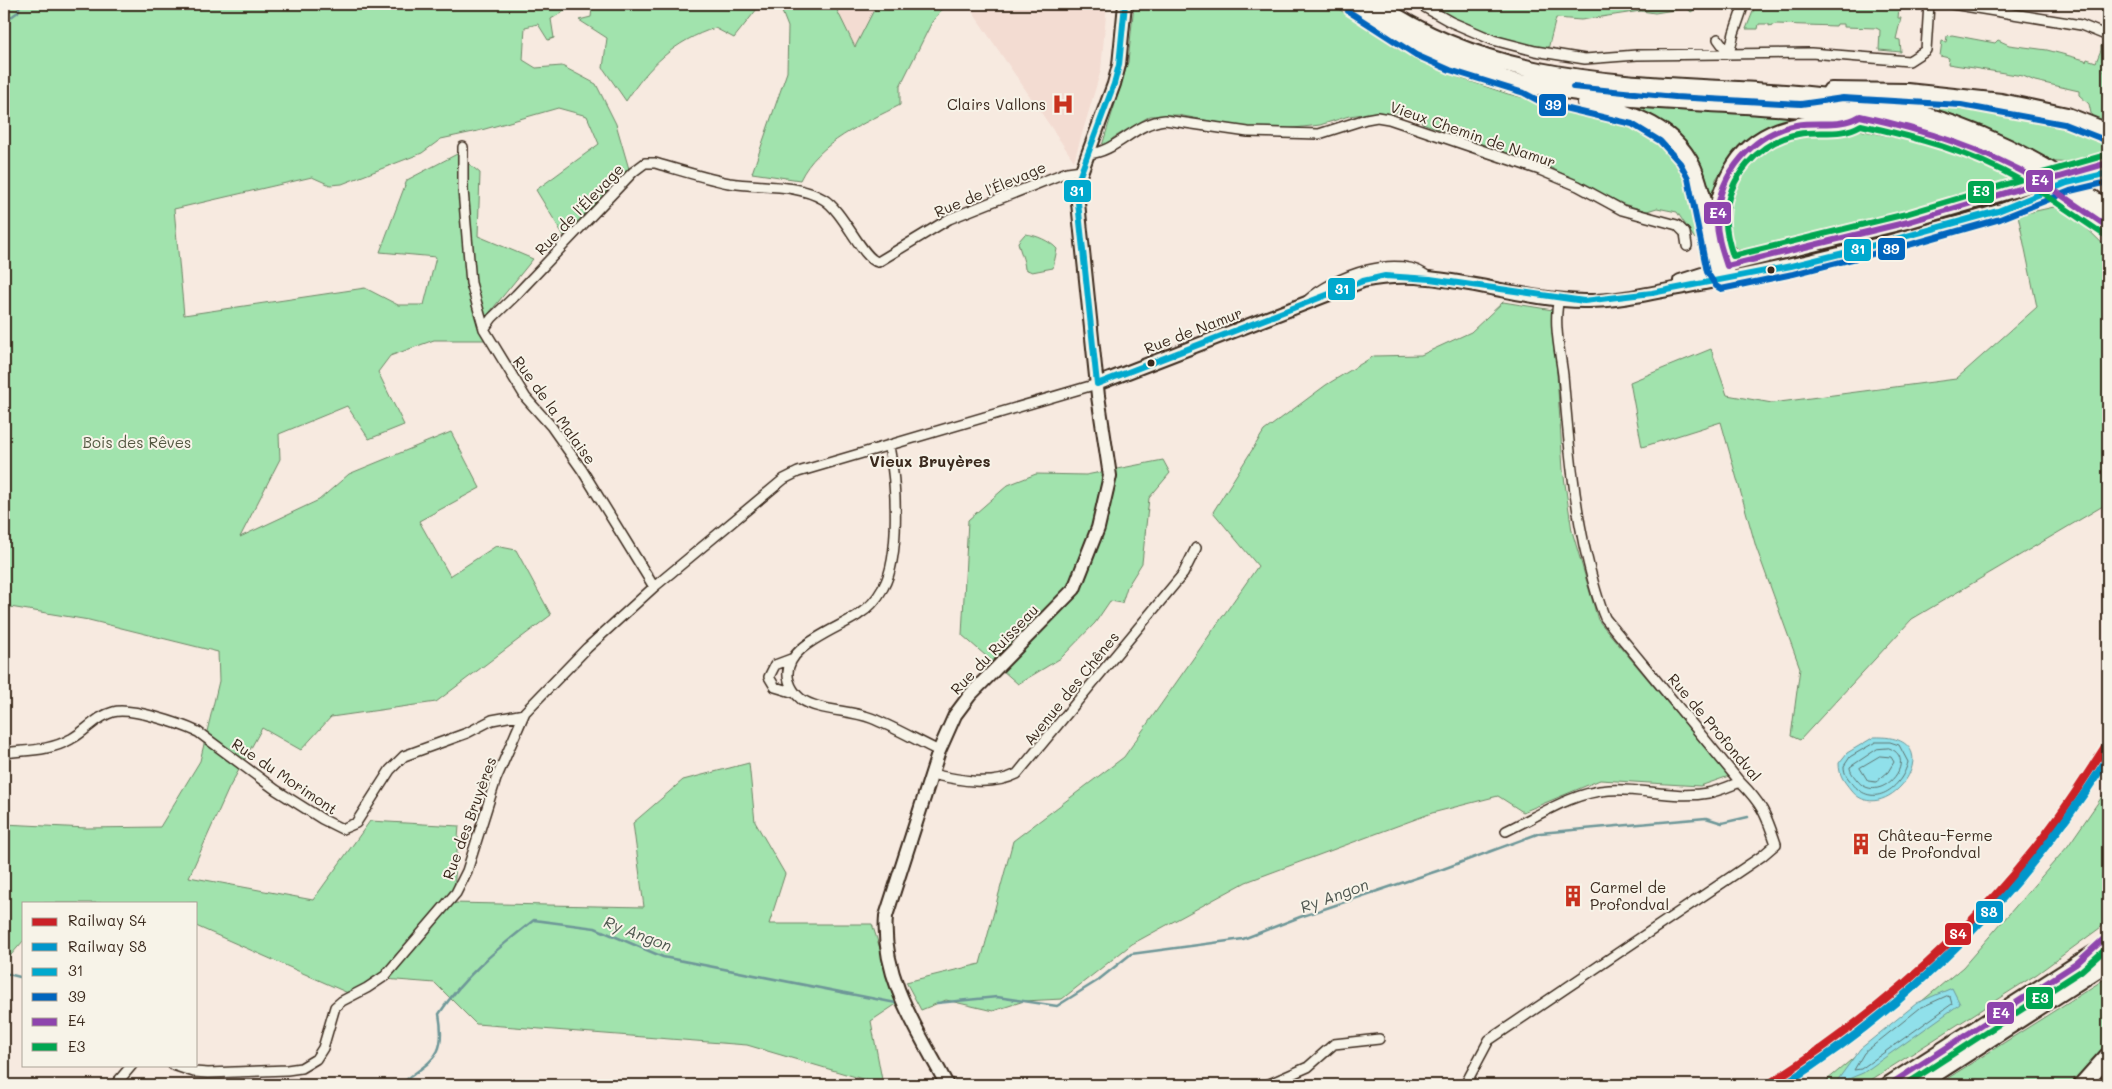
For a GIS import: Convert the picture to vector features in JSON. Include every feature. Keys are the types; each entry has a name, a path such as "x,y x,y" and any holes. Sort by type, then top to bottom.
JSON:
{"highway":[{"path":"1353,4 1420,47 1470,68 1528,85 1608,97 1801,109 1860,116 1933,132 2006,161 2070,198 2108,227"},
{"path":"1376,4 1430,35 1492,59 1525,69 1609,83 1801,95 1896,108 1970,131 2036,162 2086,192 2108,210"},
{"path":"1528,85 1546,95 1635,116 1654,126 1675,142 1696,175 1712,241 1722,272"},
{"path":"1801,95 1843,89 1962,96 2067,116 2108,132"},
{"path":"1722,272 1718,211 1724,188 1742,156 1757,142 1773,132 1796,125 1852,122 1860,116"},
{"path":"2076,964 2108,935"},
{"path":"1889,1085 2108,945"},
{"path":"1917,1085 2108,962"},
{"path":"2082,1085 2108,1056"},
{"path":"2097,1085 2108,1072"}],"street":[{"name":"Rue du Ruisseau","path":"946,1085 900,996 887,955 886,916 931,774 955,715 970,695 1074,589 1098,528 1110,476 1097,384 1077,210 1077,193 1082,170 1117,71 1125,4"},
{"path":"1419,4 1450,22 1483,36 1522,48 1554,55 1604,59 1637,55 1811,53 1909,61 1918,58 1926,50 1929,4"},
{"path":"1730,54 1734,33 1744,4"},
{"path":"1952,4 2081,26 2108,36"},
{"path":"1718,39 1730,54"},
{"name":"Vieux Chemin de Namur","path":"1088,154 1108,148 1144,124 1154,121 1165,120 1248,132 1319,134 1377,117 1524,164 1578,186 1622,210 1677,225 1685,233 1687,246"},
{"name":"Rue de la Malaise","path":"463,146 463,190 471,283 484,330 526,398 552,426 582,470 654,586"},
{"name":"Rue de l'Élevage","path":"484,330 492,318 516,296 633,172 645,163 655,163 728,182 791,188 816,196 835,208 869,256 878,262 955,216 1067,172 1082,170"},
{"name":"Rue de Namur","path":"1097,384 1363,281 1385,276 1430,279 1559,299 1584,301 1637,294 1907,222 2092,168 2107,170"},
{"name":"Rue de Namur","path":"1722,272 1860,250 2025,202 2067,183 2107,170"},
{"name":"Rue de Profondval","path":"1465,1085 1489,1040 1762,856 1776,844 1764,810 1605,618 1596,598 1571,472 1559,345 1557,306 1559,299"},
{"path":"524,714 587,648 654,586 787,477 1097,384"},
{"path":"889,446 895,539 893,560 887,580 872,603 859,615 802,647 791,659 775,665 770,670 769,677 775,687 795,693 811,704 870,718 939,751"},
{"name":"Avenue des Chênes","path":"931,774 950,778 994,782 1017,774 1183,574 1196,548"},
{"path":"791,659 788,676 795,693"},
{"name":"Rue du Morimont","path":"4,753 51,747 76,737 113,712 134,713 172,722 198,732 276,790 322,819 342,829 356,823 390,770 404,756 467,733 492,720 524,714"},
{"name":"Rue des Bruyères","path":"176,1066 194,1072 208,1073 280,1070 301,1068 316,1059 323,1048 335,1007 342,1000 367,988 385,976 456,893 467,871 496,778 524,714"},
{"path":"1506,831 1573,799 1591,793 1624,790 1690,795 1709,793 1740,782"},
{"path":"1268,1085 1308,1067 1334,1044 1379,1039"},
{"path":"115,1085 131,1066"}],"shaded area":[{"path":"834,4 877,4 855,48 835,7"},
{"name":"Clairs Vallons","path":"967,4 1107,4 1101,70 1074,161"}],"green space":[{"name":"Bois des Rêves","path":"4,4 576,4 551,19 554,38 548,40 538,24 525,27 523,60 536,68 562,66 596,84 616,124 629,169 564,236 536,190 599,144 587,116 558,108 478,131 441,139 422,153 342,184 330,185 312,177 174,209 184,315 365,288 398,305 424,305 436,257 380,252 407,180 457,154 480,173 478,236 533,259 490,312 485,340 434,340 390,356 378,372 404,425 369,439 347,406 279,434 280,459 240,537 319,500 349,474 451,432 480,488 419,521 450,576 496,546 516,550 551,615 436,702 331,717 301,750 262,728 229,788 189,877 313,900 370,821 459,826 453,903 644,907 633,823 683,780 749,763 755,822 785,874 769,924 872,924 898,1003 871,1021 883,1085 747,1045 476,1024 435,983 384,979 348,993 198,927 198,902 22,902 22,942 4,963 4,824 87,828 160,827 200,761 219,681 218,652 89,620 4,606"},
{"path":"582,4 761,4 734,38 715,28 700,33 675,48 653,66 626,101 603,68 607,38 579,20 591,17 592,8"},
{"path":"779,4 834,4 855,47 877,4 946,4 932,22 900,86 900,105 830,144 808,167 800,180 752,173 787,72 788,27"},
{"path":"1134,4 1331,4 1400,50 1460,78 1508,94 1618,117 1653,133 1677,154 1691,188 1703,234 1695,239 1677,212 1657,208 1647,211 1623,204 1551,168 1422,123 1415,114 1400,110 1393,114 1378,112 1349,116 1320,125 1285,129 1248,128 1178,115 1150,116 1113,138 1100,152 1128,62"},
{"path":"1408,4 1703,4 1691,12 1687,8 1655,13 1641,11 1581,20 1556,18 1546,57 1508,48 1475,36 1442,22"},
{"path":"1756,4 1894,4 1894,7 1899,8 1898,18 1901,18 1896,39 1900,40 1901,52 1879,50 1880,30 1876,28 1844,27 1844,24 1837,24 1836,26 1776,24 1769,26 1769,24 1759,24 1758,29 1746,29"},
{"path":"1952,35 1995,43 1998,40 2009,45 2047,50 2085,60 2086,62 2087,59 2096,62 2101,46 2108,49 2108,61 2104,72 2108,74 2108,124 2092,118 2089,104 2079,95 2079,91 2035,81 2023,76 1948,64 1949,58 1940,56 1942,41 1946,42 1947,36"},
{"path":"1890,99 1947,104 2054,123 2108,141 2108,148 2097,155 2077,161 2052,161 1999,134 1945,115"},
{"path":"1624,104 1818,117 1767,128 1738,147 1716,179 1712,218 1696,161"},
{"path":"1845,127 1931,145 2019,176 1970,195 1935,205 1812,236 1739,250 1725,236 1726,203 1740,170 1765,146 1787,133"},
{"path":"2063,205 2108,249 2108,503 1912,619 1800,740 1791,736 1800,668 1756,547 1721,422 1642,447 1630,382 1711,349 1727,395 1772,403 1956,379 2037,307 2018,215"},
{"path":"1025,234 1051,243 1057,249 1053,268 1032,272 1025,269 1018,242"},
{"path":"1503,302 1553,310 1563,470 1572,531 1598,620 1729,776 1700,786 1600,780 1523,812 1498,796 1432,813 1246,882 1132,944 1062,999 1024,1001 993,1011 946,1000 921,1010 906,982 980,964 1013,841 1124,757 1258,566 1213,512 1264,431 1326,385 1374,356 1421,355 1471,332"},
{"path":"1163,460 1170,473 1149,498 1142,563 1127,587 1122,603 1110,601 1095,623 1061,658 1018,684 962,635 968,520 1008,485 1036,474 1086,475"},
{"path":"2108,788 2108,922 2037,974 1863,1085 1821,1085 1963,967 2068,846"},
{"path":"2108,977 2108,1043 2071,1085 1937,1085"}],"water":[{"path":"1874,737 1899,740 1911,750 1913,764 1907,778 1895,791 1881,799 1865,800 1851,790 1844,781 1839,763 1847,753"},
{"path":"1952,988 1960,1004 1863,1073 1834,1085 1860,1049 1917,1003"}],"waterway":[{"path":"4,22 18,12 20,4"},
{"name":"Ry Angon","path":"937,1003 997,997 1057,1006 1097,981 1131,954 1243,939 1300,917 1443,869 1540,833 1706,818 1722,823 1748,817"},
{"name":"Ry Angon","path":"400,1085 434,1057 441,1040 439,1014 459,987 482,963 534,920 595,928 663,957 896,1003"},
{"name":"Ry Angon","path":"4,973 22,978"}],"rail line":[{"name":"S4","path":"1767,1085 1805,1060 1877,1006 1911,978 1976,916 2045,835 2108,742"},
{"name":"S8","path":"1783,1085 1832,1052 1879,1016 1964,940 2040,854 2108,758"}],"transit line":[{"name":"31","path":"1097,384 1077,193 1079,178 1114,84 1119,65 1125,4"},
{"name":"39","path":"1348,11 1416,55 1450,70 1524,93 1543,103 1632,124 1660,141 1680,163 1688,178 1707,272 1716,286 1721,289 1793,274 1912,244 2000,219 2070,191 2108,182"},
{"name":"39","path":"1573,87 1675,97 1801,104 1843,98 1961,105 2064,124 2105,140"},
{"name":"E4","path":"1860,116 1931,134 1954,142 1976,150 2042,182 1908,222 1727,266 1718,236 1717,217 1719,201 1724,185 1741,158 1753,146 1780,130 1804,124 1845,122 1860,116"},
{"name":"E3","path":"1861,125 1943,146 1982,161 2020,180 1906,214 1733,256 1726,228 1728,203 1732,189 1747,164 1770,145 1783,138 1806,133 1846,131 1861,125"},
{"name":"E3","path":"2043,173 2106,155"},
{"name":"E4","path":"2042,182 2108,163"},
{"name":"31","path":"1097,384 1363,281 1385,276 1430,279 1584,301 1652,293 1791,266 1860,249 1998,211 2067,183 2108,173"},
{"name":"E4","path":"2042,182 2108,227"},
{"name":"E3","path":"2041,192 2103,234"},
{"name":"E4","path":"1889,1085 2076,964 2108,935"},
{"name":"E3","path":"1905,1085 2081,971 2108,947"}],"place":[{"name":"Clairs Vallons","path":"1063,104"},
{"name":"Château-Ferme de Profondval","path":"1861,844"},
{"name":"Carmel de Profondval","path":"1573,896"}],"district":[{"name":"Vieux Bruyères","path":"930,460"}]}
